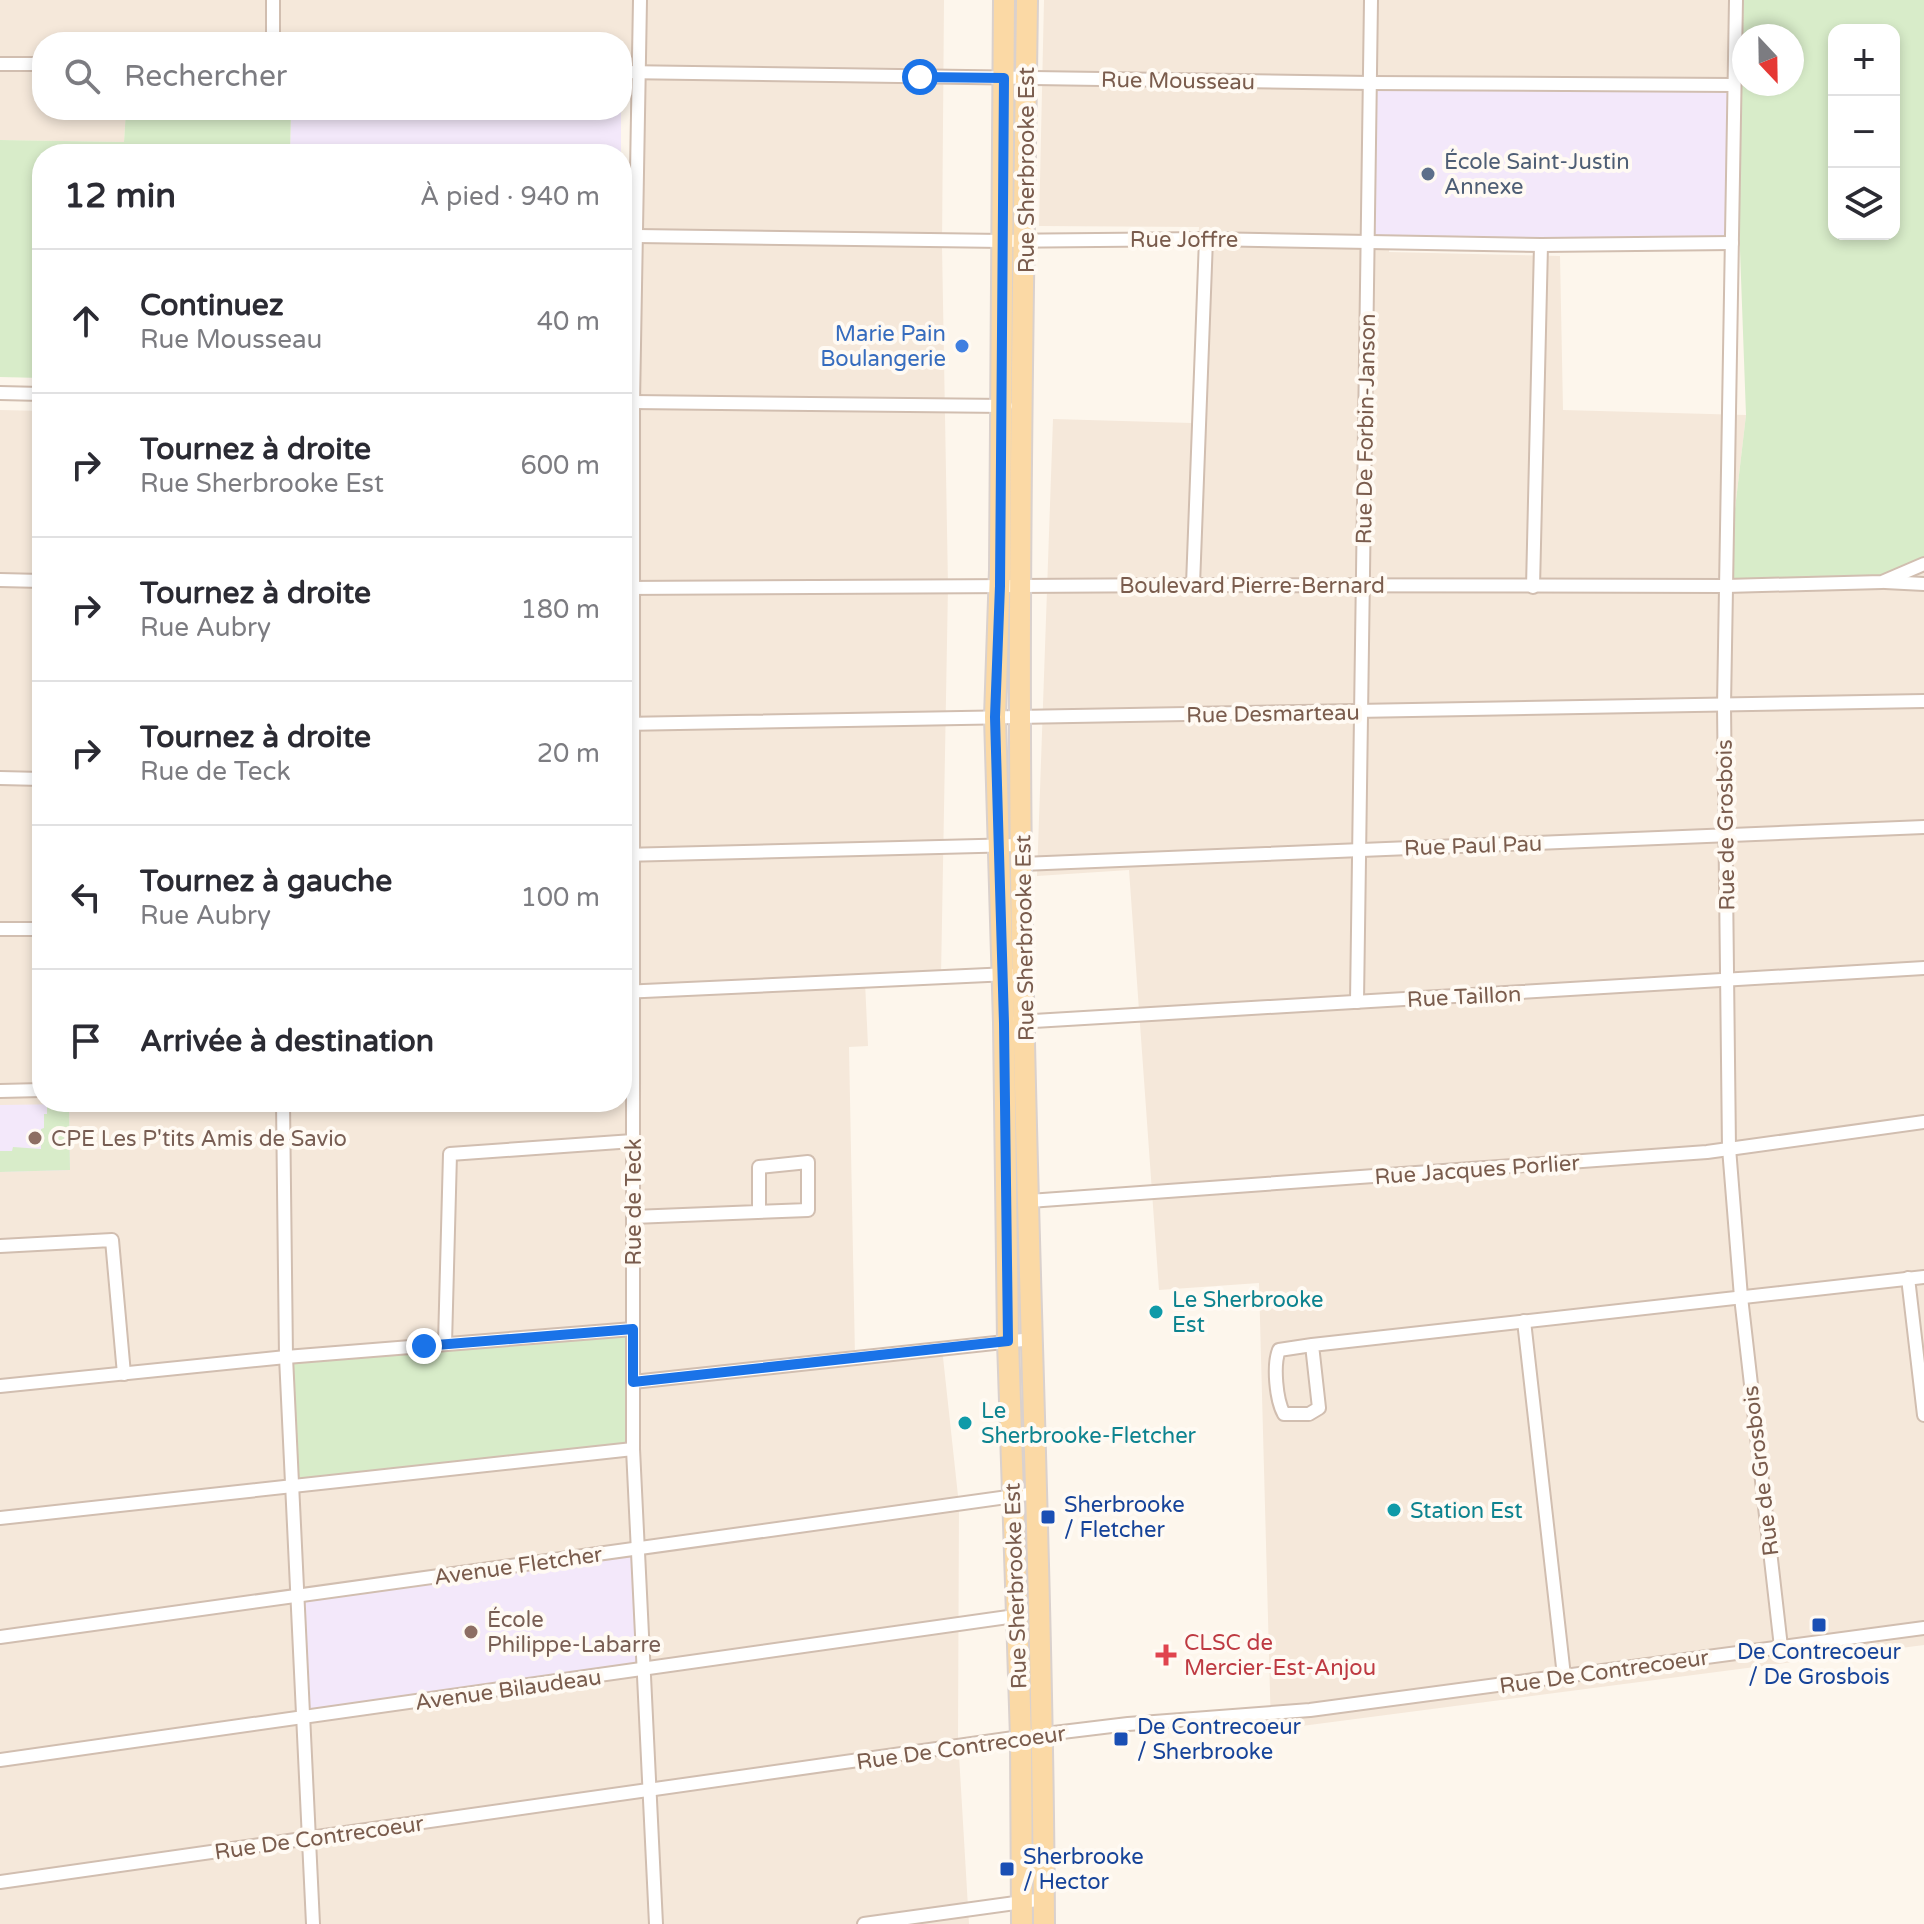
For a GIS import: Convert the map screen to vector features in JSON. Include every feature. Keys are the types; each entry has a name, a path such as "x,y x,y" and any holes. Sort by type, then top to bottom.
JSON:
{"main road":[{"name":"Rue Sherbrooke Est","path":"1004,0 1000,586 995,717 1004,1023 1008,1341 1021,1737 1022,1924"},
{"name":"Rue Sherbrooke Est","path":"1027,0 1020,716 1043,1735 1044,1924"}],"street":[{"path":"273,0 273,32"},
{"name":"Rue de Teck","path":"632,439 640,0"},
{"name":"Rue De Forbin-Janson","path":"1357,1002 1371,0"},
{"name":"Rue de Grosbois","path":"1735,24 1736,0"},
{"path":"0,64 32,64"},
{"name":"Rue Mousseau","path":"632,73 1732,85"},
{"name":"Rue de Grosbois","path":"1734,96 1724,706 1729,1148 1741,1297 1781,1647"},
{"name":"Rue Joffre","path":"637,236 1003,241 1206,239 1541,245 1732,243"},
{"path":"1193,585 1206,239"},
{"path":"1533,587 1541,245"},
{"path":"0,393 32,394"},
{"path":"633,402 1023,406"},
{"name":"Boulevard Pierre-Bernard","path":"1882,582 1924,564"},
{"path":"0,580 32,581"},
{"name":"Boulevard Pierre-Bernard","path":"632,588 1924,584"},
{"name":"Rue Desmarteau","path":"632,724 1924,701"},
{"path":"0,778 32,779"},
{"name":"Rue Paul Pau","path":"632,854 998,845 1022,854 1126,861 1924,827"},
{"path":"0,929 32,929"},
{"name":"Rue Taillon","path":"1004,1023 1924,968"},
{"path":"632,991 1024,974"},
{"path":"0,1091 32,1090"},
{"name":"Rue de Teck","path":"632,1111 633,1449 656,1924"},
{"path":"283,1112 286,1357 313,1924"},
{"name":"Rue Jacques Porlier","path":"1029,1201 1707,1152 1924,1122"},
{"path":"445,1344 450,1154 633,1141"},
{"path":"633,1217 759,1212 808,1210 808,1162 759,1167 759,1212"},
{"path":"0,1246 112,1240 124,1374"},
{"path":"1312,1345 1319,1408 1309,1414 1290,1416 1281,1410 1277,1354 1284,1348 1924,1277"},
{"path":"1908,1278 1924,1415"},
{"path":"1524,1321 1564,1676"},
{"path":"0,1386 286,1357 633,1329"},
{"path":"633,1382 1032,1339"},
{"path":"0,1518 633,1449"},
{"name":"Avenue Fletcher","path":"0,1637 1036,1493"},
{"name":"Avenue Bilaudeau","path":"0,1760 1039,1613"},
{"name":"Rue De Contrecoeur","path":"0,1882 1021,1737 1128,1724 1310,1710 1924,1628"},
{"path":"864,1924 1044,1899"}],"shaded area":[{"path":"0,0 944,0 942,246 948,586 941,977 865,982 868,1046 849,1047 855,1357 942,1348 959,1505 958,1738 969,1924 0,1924 0,582 32,583 32,1112 632,1112 632,586 639,73 632,73 632,32 32,32 32,120 125,120 124,142 0,140"},
{"path":"1044,0 1736,0 1735,24 1732,24 1732,85 1391,94 1389,252 1560,256 1563,410 1746,415 1726,586 1924,564 1924,1645 1271,1730 1259,1283 1159,1290 1129,870 1037,876 1053,419 1192,423 1199,227 1039,226"},
{"path":"1370,83 1732,85 1732,243 1367,242"},
{"path":"291,120 621,120 621,144 290,144"},
{"path":"0,410 32,411 32,581 0,580"},
{"name":"CPE Les P'tits Amis de Savio","path":"0,1105 32,1105 32,1112 69,1112 70,1170 0,1172"},
{"name":"École Philippe-Labarre","path":"638,1549 644,1670 305,1718 298,1596"}],"green space":[{"path":"1736,0 1924,0 1924,564 1882,582 1726,586 1746,415 1734,96 1804,96 1804,24 1735,24"},
{"path":"125,120 291,120 290,144 32,144 32,378 0,377 0,140 124,142"},
{"path":"69,1112 70,1170 0,1172 0,1151 12,1151 13,1147 41,1149 41,1129 44,1128 44,1114"},
{"path":"633,1329 633,1449 293,1487 286,1357"}],"place":[{"name":"École Saint-Justin Annexe","path":"1428,174"},
{"name":"Marie Pain Boulangerie","path":"962,346"},
{"name":"CPE Les P'tits Amis de Savio","path":"35,1138"},
{"name":"Le Sherbrooke Est","path":"1156,1312"},
{"name":"Le Sherbrooke-Fletcher","path":"965,1423"},
{"name":"Station Est","path":"1394,1510"},
{"name":"Sherbrooke / Fletcher","path":"1048,1517"},
{"name":"De Contrecoeur / De Grosbois","path":"1819,1625"},
{"name":"École Philippe-Labarre","path":"471,1632"},
{"name":"CLSC de Mercier-Est-Anjou","path":"1166,1655"},
{"name":"De Contrecoeur / Sherbrooke","path":"1121,1739"},
{"name":"Sherbrooke / Hector","path":"1007,1869"}],"route":[{"path":"424,1346 633,1329 633,1382 1008,1341 1004,1023 995,717 1000,586 1004,78 920,77"}]}
